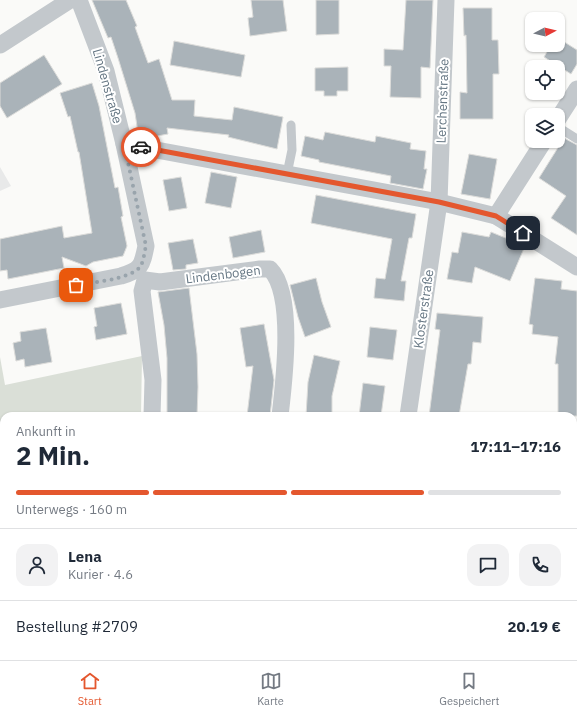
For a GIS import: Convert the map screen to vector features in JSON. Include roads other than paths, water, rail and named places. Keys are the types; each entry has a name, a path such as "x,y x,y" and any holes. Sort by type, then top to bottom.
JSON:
{"street":[{"path":"0,45 70,0"},
{"name":"Lindenstraße","path":"79,0 106,71 124,144 146,246 142,274"},
{"name":"Lerchenstraße","path":"439,202 446,0"},
{"path":"565,108 577,89"},
{"path":"124,144 439,202 496,216 577,267"},
{"path":"496,216 540,148"},
{"name":"Klosterstraße","path":"409,412 439,202"},
{"name":"Lindenbogen","path":"142,274 160,282 270,269 278,276 286,328 286,370 281,412"},
{"path":"0,300 121,276 142,274 142,291 153,380 152,412"}],"lane":[{"path":"287,174 292,150 291,125"},
{"path":"565,131 577,139"}]}
